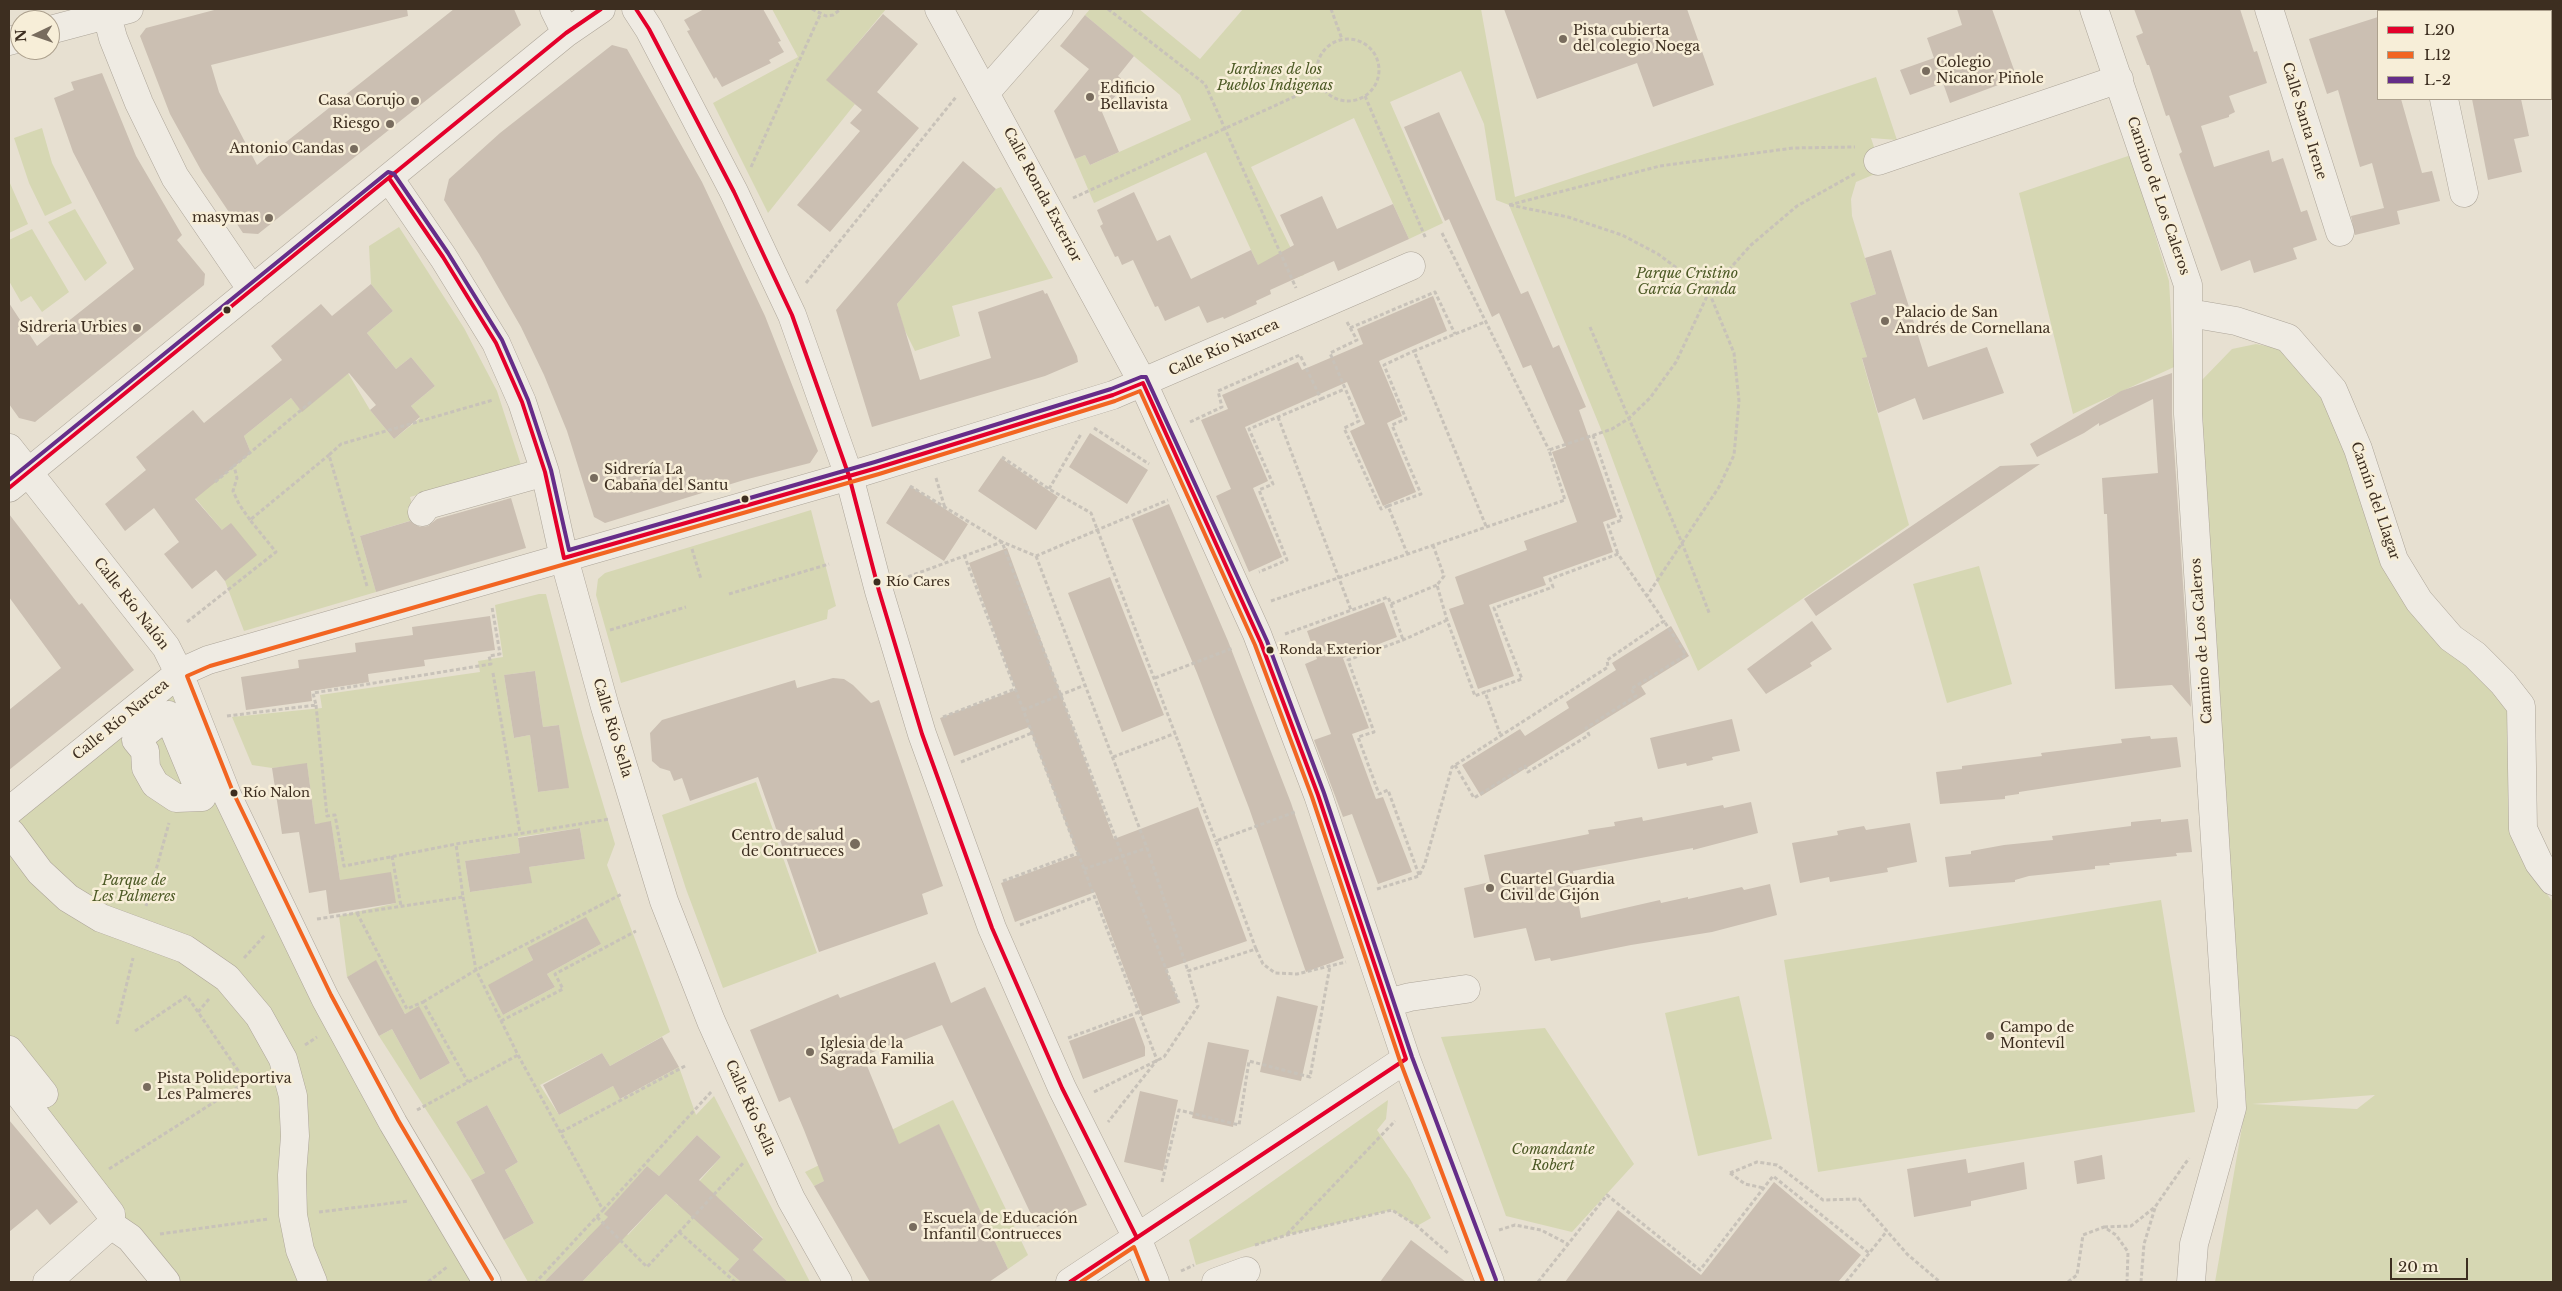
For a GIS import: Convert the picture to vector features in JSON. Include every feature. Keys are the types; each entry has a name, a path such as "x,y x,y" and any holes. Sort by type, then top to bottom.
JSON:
{"street":[{"path":"554,9 566,33"},
{"path":"18,480 566,33 601,9"},
{"path":"636,9 649,29 734,192 792,315 848,476 879,591 922,734 992,928 1062,1088 1137,1238 1155,1282"},
{"name":"Calle Ronda Exterior","path":"939,9 986,92 1143,383"},
{"path":"986,92 1059,9"},
{"name":"Camino de Los Caleros","path":"2094,9 2188,285 2188,414 2232,1108 2194,1244 2191,1282"},
{"name":"Calle Santa Irene","path":"2269,9 2340,232"},
{"path":"60,27 118,12 113,38 139,103 176,177 252,290"},
{"path":"1878,161 2119,79"},
{"path":"2444,100 2464,193"},
{"name":"Calle Río Sella","path":"389,178 443,257 496,342 522,402 545,472 564,558 605,708 664,901 711,1021 791,1199 838,1282"},
{"name":"Calle Río Narcea","path":"10,822 179,672 208,660 848,476 1113,395 1411,266"},
{"name":"Camín del Llagar","path":"2189,313 2236,321 2288,338 2333,390 2358,449 2394,560 2419,601 2451,638 2475,655 2498,678 2521,706 2523,829 2539,864 2553,881"},
{"path":"1143,383 1257,634 1318,795 1406,1059 1490,1282"},
{"name":"Calle Río Nalón","path":"9,448 18,480 166,647 179,672 227,794 325,998 398,1131 486,1282"},
{"path":"422,512 427,505 545,472"},
{"path":"10,822 40,872 68,898 101,918 185,949 227,978 259,1016 283,1058 293,1096 295,1136 292,1175 293,1215 300,1250 313,1282"},
{"path":"1388,1003 1410,997 1466,989"},
{"path":"9,1050 44,1094"},
{"path":"1070,1282 1406,1059"},
{"path":"9,1081 111,1214 111,1225 47,1282"},
{"path":"111,1225 130,1238 166,1282"},
{"path":"1216,1282 1248,1259"}],"path":[{"path":"812,9 820,15 833,15 841,9"},
{"path":"1108,9 1205,84 1298,293"},
{"path":"1331,9 1342,39"},
{"path":"750,170 820,15"},
{"path":"1342,39 1360,41 1374,53 1378,61 1377,80 1374,88 1365,96 1349,102 1329,96 1320,85 1316,68 1318,58 1324,49 1342,39"},
{"path":"1070,200 1320,85"},
{"path":"805,284 956,96"},
{"path":"1365,96 1426,239"},
{"path":"1549,450 1612,429 1628,419 1650,398 1676,362 1709,292 1751,244 1797,206 1878,161 1862,147 1793,148 1660,166 1509,205 1568,217 1622,235 1658,254 1709,292 1734,353 1739,401 1734,455 1718,487 1647,596"},
{"path":"1262,604 1565,500 1549,450 1442,233"},
{"path":"1350,328 1434,292 1455,334"},
{"path":"1346,319 1357,340 1330,353 1359,421 1344,428 1381,509 1421,494 1392,425 1406,418 1384,365 1487,321"},
{"path":"1590,327 1682,543 1710,615"},
{"path":"1414,351 1486,526"},
{"path":"1185,424 1222,407 1218,391 1300,355 1321,399"},
{"path":"1255,574 1287,560 1258,490 1273,484 1249,429 1345,389"},
{"path":"250,520 341,444 494,400"},
{"path":"215,482 312,401"},
{"path":"1278,417 1351,610"},
{"path":"1087,424 1154,468"},
{"path":"1049,489 1082,432"},
{"path":"1455,765 1474,798 1525,766 1528,772 1589,735 1586,728 1636,696 1631,689 1686,655 1618,554 1608,525 1622,520 1593,435"},
{"path":"994,452 1049,489 1091,513 1263,964 1275,973 1297,974 1346,962"},
{"path":"329,455 367,587"},
{"path":"187,622 276,552 239,504 233,491 237,478 234,466"},
{"path":"933,470 945,508"},
{"path":"908,485 1002,542 1036,556 1169,500"},
{"path":"1388,506 1407,553"},
{"path":"894,582 1002,542"},
{"path":"1002,542 1179,1003"},
{"path":"690,543 701,579"},
{"path":"1390,604 1437,585 1444,576 1433,545"},
{"path":"1437,585 1446,620 1475,696 1522,679 1494,608 1553,587 1550,579 1618,554"},
{"path":"964,556 1157,1060"},
{"path":"1036,556 1146,848 1198,1006 1164,1057 1087,1095"},
{"path":"729,594 829,564"},
{"path":"1283,635 1388,597 1403,640"},
{"path":"492,604 500,654 489,656 491,664 313,693 316,705 327,816 335,815 344,866 456,844 617,818"},
{"path":"600,633 686,607"},
{"path":"1419,876 1388,790 1379,794 1358,737 1374,732 1348,660 1403,640 1446,620"},
{"path":"1369,892 1419,876 1425,863 1452,767 1500,734 1608,668 1607,660 1664,621"},
{"path":"1155,678 1233,648"},
{"path":"493,673 520,833"},
{"path":"1023,710 1085,685"},
{"path":"936,720 1015,689"},
{"path":"1485,692 1500,734"},
{"path":"227,716 316,705"},
{"path":"960,762 1032,733"},
{"path":"1113,757 1176,734"},
{"path":"1216,841 1295,812"},
{"path":"456,844 476,970 518,1055 603,1210"},
{"path":"1084,869 1146,848"},
{"path":"995,884 1078,853"},
{"path":"392,856 400,906"},
{"path":"356,913 407,1009 423,1002 476,970 622,894"},
{"path":"317,920 463,897"},
{"path":"1011,928 1095,897"},
{"path":"501,1021 563,989 555,974 636,931"},
{"path":"1188,971 1256,949"},
{"path":"1162,1182 1179,1110 1239,1125 1249,1061 1310,1077 1330,966"},
{"path":"135,1031 187,996 246,1082"},
{"path":"423,1002 468,1082"},
{"path":"1060,1041 1139,1012"},
{"path":"104,1172 318,1036"},
{"path":"417,1110 518,1055"},
{"path":"1103,1128 1157,1060"},
{"path":"561,1132 687,1065"},
{"path":"536,1282 717,1086"},
{"path":"1248,1259 1287,1234 1395,1121"},
{"path":"2068,1282 2076,1275 2083,1235 2104,1227 2131,1226 2155,1207 2191,1154"},
{"path":"597,1217 647,1267 750,1156"},
{"path":"1764,1188 1745,1184 1730,1173 1757,1162 1777,1165 1823,1200 1859,1199 1907,1254 1940,1282"},
{"path":"1538,1282 1607,1195 1700,1270 1773,1176 1869,1253"},
{"path":"2141,1282 2144,1244 2155,1207"},
{"path":"1287,1234 1392,1210 1417,1226 1454,1258"},
{"path":"1496,1231 1515,1225 1542,1230 1568,1244"},
{"path":"2104,1227 2116,1235 2128,1252 2127,1282"},
{"path":"1846,1282 1886,1231"},
{"path":"679,1232 735,1282"},
{"path":"428,1282 452,1263"},
{"path":"1181,1271 1196,1265"}],"green space":[{"path":"772,9 886,9 827,80 855,104 768,213 713,103 798,57"},
{"path":"1090,9 1139,9 1200,59 1243,9 1481,9 1515,197 1876,77 1897,140 1871,138 1882,171 1856,182 1851,199 1852,216 1876,294 1850,303 1867,357 1862,359 1909,525 1698,671 1657,580 1605,439 1509,205 1496,200 1484,124 1461,71 1390,102 1443,223 1409,239 1354,118 1251,167 1304,275 1268,287 1206,152 1094,203 1075,159 1085,155 1090,165 1191,120 1180,95 1085,15"},
{"path":"42,128 52,163 72,203 45,216 29,183 14,138"},
{"path":"2131,155 2169,281 2174,367 2073,414 2019,193"},
{"path":"9,181 28,224 9,233"},
{"path":"1001,187 1053,278 952,306 960,336 915,351 904,329 897,304 996,189"},
{"path":"75,209 107,263 85,281 48,222"},
{"path":"399,227 464,328 497,391 521,465 410,497 416,519 360,536 376,592 244,631 225,581 222,530 174,473 222,477 251,453 244,436 291,398 302,411 348,373 370,410 394,439 420,418 411,406 435,386 411,357 396,369 367,333 393,311 371,284 369,246"},
{"path":"32,229 69,292 42,312 31,296 21,302 9,281 9,240"},
{"path":"2256,344 2281,349 2331,409 2369,523 2509,707 2526,867 2553,902 2553,1282 2215,1282 2246,1104 2201,466 2200,382 2232,349","holes":["2375,1095 2357,1109 2252,1104"]},
{"path":"811,510 836,606 828,610 827,619 621,683 596,595 598,579 605,573"},
{"path":"1979,566 2012,684 1947,703 1913,584"},
{"path":"546,594 583,737 615,844 607,865 670,1032 610,1066 602,1053 540,1085 559,1115 613,1086 621,1099 679,1067 696,1115 714,1096 810,1282 788,1282 753,1250 763,1238 717,1197 739,1259 728,1271 741,1282 582,1282 607,1256 586,1239 544,1282 528,1282 504,1240 534,1223 505,1170 518,1162 487,1105 456,1122 485,1173 471,1180 379,1036 392,1029 420,1080 450,1063 419,1007 405,1014 376,961 347,977 339,916 396,903 340,880 331,822 315,824 307,764 272,768 252,765 232,717 322,708 320,695 480,672 478,661 503,657 495,605","holes":["535,671 543,727 559,725 568,788 538,792 530,735 514,738 504,675","580,828 585,859 529,867 531,883 470,892 465,861 520,853 518,837","601,944 547,974 555,987 503,1015 489,985 533,960 527,948","697,1135 721,1157 678,1205 666,1194 628,1235 605,1214 647,1166 659,1176"]},
{"name":"Parque de Les Palmeres","path":"179,673 200,728 487,1282 166,1282 9,1081 9,811"},
{"path":"756,782 817,953 723,988 686,889 662,815"},
{"name":"Campo de Montevíl","path":"2161,900 2195,1112 1818,1172 1784,960"},
{"path":"1739,996 1772,1139 1698,1156 1665,1013"},
{"name":"Comandante Robert","path":"1545,1028 1634,1164 1572,1232 1506,1216 1441,1037"},
{"path":"953,1100 1028,1255 1008,1269 939,1125 814,1186 805,1172"},
{"path":"1388,1100 1386,1119 1377,1130 1410,1179 1431,1218 1417,1226 1392,1210 1287,1235 1196,1265 1189,1240"}],"building":[{"path":"218,9 407,9 408,16 211,65 219,92 257,165 454,9 514,9 521,25 258,234 243,233 202,172 170,114 140,36 146,28"},
{"path":"704,9 763,9 781,41 778,42 784,52 769,60 771,63 722,87 716,77 714,79 687,31 690,30 684,20"},
{"path":"1504,9 1687,9 1714,85 1653,107 1637,63 1537,99"},
{"path":"1957,9 1992,9 2017,78 1950,103 1943,83 1910,95 1900,70 1934,58 1927,38 1962,25"},
{"path":"2134,9 2240,9 2254,52 2257,51 2267,83 2229,96 2235,112 2229,115 2229,117 2201,126 2214,167 2269,150 2272,162 2283,158 2301,212 2307,210 2317,240 2293,248 2297,259 2254,273 2250,260 2221,271 2179,154 2182,152 2169,115 2166,116 2149,65 2147,65 2136,36 2143,33"},
{"path":"883,14 918,44 877,92 919,128 830,232 797,205 860,131 850,123 862,110 826,80"},
{"name":"Edificio Bellavista","path":"1085,15 1134,56 1118,76 1126,83 1102,112 1119,152 1090,165 1085,155 1075,159 1054,111 1089,69 1060,46"},
{"path":"2377,17 2377,100 2401,100 2422,173 2432,171 2440,201 2397,211 2400,224 2355,235 2351,216 2384,208 2372,163 2360,167 2338,90 2327,94 2309,39"},
{"path":"612,45 627,49 702,182 765,316 818,451 810,463 744,480 605,523 594,517 567,431 544,375 521,327 479,254 444,200 449,179 500,133"},
{"path":"102,73 136,156 182,235 177,240 205,274 204,285 35,422 19,418 9,404 9,303 37,346 134,269 73,152 54,98 74,90 71,82"},
{"path":"2472,100 2521,100 2529,136 2514,139 2522,172 2488,180"},
{"path":"1439,112 1521,294 1528,291 1553,348 1559,345 1586,407 1579,410 1617,517 1603,522 1613,552 1543,577 1546,585 1489,605 1514,676 1478,689 1449,609 1464,604 1455,577 1527,550 1524,541 1577,522 1552,452 1566,447 1531,365 1523,368 1499,313 1492,317 1449,219 1445,221 1404,127"},
{"path":"963,161 996,189 897,304 920,380 991,358 978,312 1043,290 1045,294 1047,293 1077,356 1078,362 1045,376 872,427 836,310"},
{"path":"1134,192 1157,241 1170,235 1191,279 1251,250 1258,265 1294,245 1280,215 1322,196 1337,229 1393,204 1409,239 1338,271 1334,261 1270,290 1271,294 1256,301 1257,304 1224,319 1223,317 1207,323 1199,306 1165,321 1158,306 1155,307 1133,260 1122,265 1118,256 1115,257 1100,226 1103,224 1097,210"},
{"name":"Palacio de San Andrés de Cornellana","path":"1891,250 1928,367 1987,347 2004,393 1923,420 1915,398 1878,413 1862,358 1867,357 1850,303 1876,294 1865,258"},
{"path":"371,284 393,311 367,333 396,369 411,357 435,386 411,406 420,417 394,439 370,410 376,405 349,373 302,412 291,398 244,436 251,453 195,499 222,530 231,523 257,555 225,581 216,570 192,589 164,554 179,542 154,508 125,531 105,504 146,470 136,457 193,410 204,423 282,360 271,346 321,304 332,316"},
{"path":"1433,296 1447,331 1379,361 1402,416 1387,423 1416,492 1383,506 1350,431 1365,424 1347,382 1245,427 1268,481 1253,488 1282,557 1249,572 1216,496 1231,489 1201,420 1228,409 1222,395 1298,362 1302,370 1363,344 1357,329"},
{"path":"2172,373 2172,415 2191,707 2172,685 2115,689 2107,514 2104,514 2102,478 2158,473 2153,399 2099,426 2099,423 2084,433 2037,457 2030,444 2121,391"},
{"path":"1090,433 1148,470 1127,504 1069,467"},
{"path":"1001,458 1058,497 1036,530 978,491"},
{"path":"2040,464 1816,616 1804,599 2000,466"},
{"path":"910,486 968,524 944,561 886,523"},
{"path":"511,498 526,548 376,592 360,536 410,521 420,527 428,526 437,519"},
{"path":"1169,504 1228,641 1291,803 1344,958 1306,972 1249,808 1197,673 1132,519"},
{"path":"9,514 79,605 82,603 134,670 9,770 9,710 61,668 9,597"},
{"path":"1007,548 1114,839 1198,807 1247,941 1166,969 1179,1003 1142,1016 1095,892 1015,922 1001,883 1078,855 1029,727 954,756 940,718 1016,690 969,563"},
{"path":"1110,577 1164,715 1122,732 1068,593"},
{"path":"1384,602 1397,637 1343,658 1369,728 1352,734 1376,799 1383,797 1412,872 1378,884 1352,814 1343,817 1314,740 1331,734 1305,664 1317,659 1307,631"},
{"path":"490,616 495,650 424,660 425,666 368,674 369,682 311,691 312,701 246,710 241,677 299,668 298,660 356,652 355,643 413,635 412,627"},
{"path":"1812,621 1832,649 1810,663 1812,666 1766,694 1747,669"},
{"path":"1671,626 1689,656 1641,686 1646,694 1481,796 1462,765 1520,729 1525,736 1569,708 1566,702 1616,670 1612,663"},
{"path":"535,671 543,727 559,725 569,788 538,792 530,735 514,738 504,675"},
{"name":"Centro de salud de Contrueces","path":"833,678 844,679 871,703 879,700 943,886 922,894 928,914 819,952 758,777 690,801 682,778 674,781 670,771 660,768 652,761 650,733 662,720 795,680 797,688"},
{"path":"1732,719 1740,751 1712,757 1713,760 1687,766 1686,763 1658,769 1650,738"},
{"path":"2150,736 2151,739 2177,737 2181,767 2019,792 2019,794 2005,796 2005,799 1940,804 1936,772 1962,769 1962,766 2042,756 2041,753 2122,743 2121,739"},
{"path":"307,763 315,824 331,821 340,880 391,872 396,903 329,914 326,890 309,893 299,832 282,834 272,768"},
{"path":"1751,802 1758,833 1693,850 1693,848 1573,871 1581,918 1660,900 1661,903 1742,887 1744,890 1770,884 1777,915 1712,932 1631,945 1551,961 1550,958 1535,961 1526,928 1474,938 1464,888 1490,882 1484,855 1589,834 1588,830 1615,826 1614,822 1642,817 1643,821 1723,805 1724,808"},
{"path":"2161,819 2161,822 2188,819 2192,852 2176,853 2177,856 2109,863 2110,865 2095,866 2095,869 2029,876 2015,880 2015,882 1949,887 1945,857 1971,854 1971,851 2004,845 2053,840 2052,836 2131,826 2131,822"},
{"path":"1910,823 1917,862 1887,868 1888,872 1830,882 1829,877 1800,883 1792,843 1838,835 1837,831 1864,826 1866,830"},
{"path":"580,828 585,859 529,867 532,883 470,892 465,861 520,853 518,838"},
{"path":"586,917 601,944 547,974 555,987 503,1015 488,985 533,960 527,948"},
{"path":"376,960 405,1014 419,1006 450,1063 420,1080 392,1029 379,1036 347,977"},
{"path":"935,962 951,1003 985,987 1087,1205 1037,1227 942,1025 863,1056 899,1144 939,1124 1008,1269 989,1282 870,1282 814,1186 824,1181 804,1130 790,1097 779,1102 750,1030 838,994 840,998"},
{"path":"1277,996 1318,1006 1301,1081 1260,1072"},
{"path":"1134,1017 1145,1047 1145,1056 1083,1079 1069,1041"},
{"path":"662,1037 679,1067 620,1099 613,1086 559,1115 543,1085 602,1053 610,1066"},
{"path":"1208,1042 1249,1050 1233,1127 1192,1118"},
{"path":"1140,1091 1178,1100 1163,1171 1124,1162"},
{"path":"487,1105 518,1162 505,1170 534,1223 504,1240 471,1180 485,1173 456,1122"},
{"path":"9,1120 78,1202 50,1225 37,1209 9,1232"},
{"path":"697,1135 721,1157 699,1180 763,1239 753,1250 788,1282 741,1282 728,1271 739,1259 666,1194 582,1282 544,1282 608,1217 604,1214 647,1166 659,1176"},
{"path":"2102,1155 2105,1179 2077,1184 2074,1161"},
{"path":"1966,1159 1968,1173 2024,1162 2027,1189 1971,1201 1971,1206 1914,1217 1907,1169"},
{"path":"1774,1182 1861,1255 1838,1282 1565,1282 1618,1210 1701,1275"},
{"path":"1411,1240 1466,1282 1380,1282"}],"transit line":[{"name":"L20","path":"9,488 566,33 601,9"},
{"name":"L20","path":"636,9 649,29 734,192 792,315 849,476 879,591 922,734 992,928 1062,1088 1137,1238"},
{"name":"L-2","path":"9,480 388,172 394,174 448,253 502,340 528,400 551,470 569,550 875,462 1146,377 1267,641 1324,793 1412,1057 1496,1280"},
{"name":"L20","path":"389,178 443,257 496,343 522,402 545,472 564,558 877,468 1113,395 1143,383 1261,643 1318,795 1406,1059 1070,1282"},
{"name":"L12","path":"492,1279 398,1120 331,995 233,792 187,676 210,666 879,474 1115,401 1140,391 1255,645 1312,797 1400,1061 1483,1282"},
{"name":"L12","path":"1081,1282 1134,1247 1148,1282"}],"place":[{"name":"Pista cubierta del colegio Noega","path":"1563,39"},
{"name":"Colegio Nicanor Piñole","path":"1926,71"},
{"name":"Edificio Bellavista","path":"1090,97"},
{"name":"Casa Corujo","path":"415,101"},
{"name":"Riesgo","path":"390,124"},
{"name":"Antonio Candas","path":"354,149"},
{"name":"masymas","path":"269,218"},
{"name":"Palacio de San Andrés de Cornellana","path":"1885,321"},
{"name":"Sidreria Urbies","path":"137,328"},
{"name":"Sidrería La Cabaña del Santu","path":"594,478"},
{"name":"Río Cares","path":"877,582"},
{"name":"Ronda Exterior","path":"1270,650"},
{"name":"Río Nalon","path":"234,793"},
{"name":"Centro de salud de Contrueces","path":"855,844"},
{"name":"Cuartel Guardia Civil de Gijón","path":"1490,888"},
{"name":"Campo de Montevíl","path":"1990,1036"},
{"name":"Iglesia de la Sagrada Familia","path":"810,1052"},
{"name":"Pista Polideportiva Les Palmeres","path":"147,1087"},
{"name":"Escuela de Educación Infantil Contrueces","path":"913,1227"}],"park label":[{"name":"Jardines de los Pueblos Indigenas","path":"1275,78"},
{"name":"Parque Cristino García Granda","path":"1687,282"}]}
